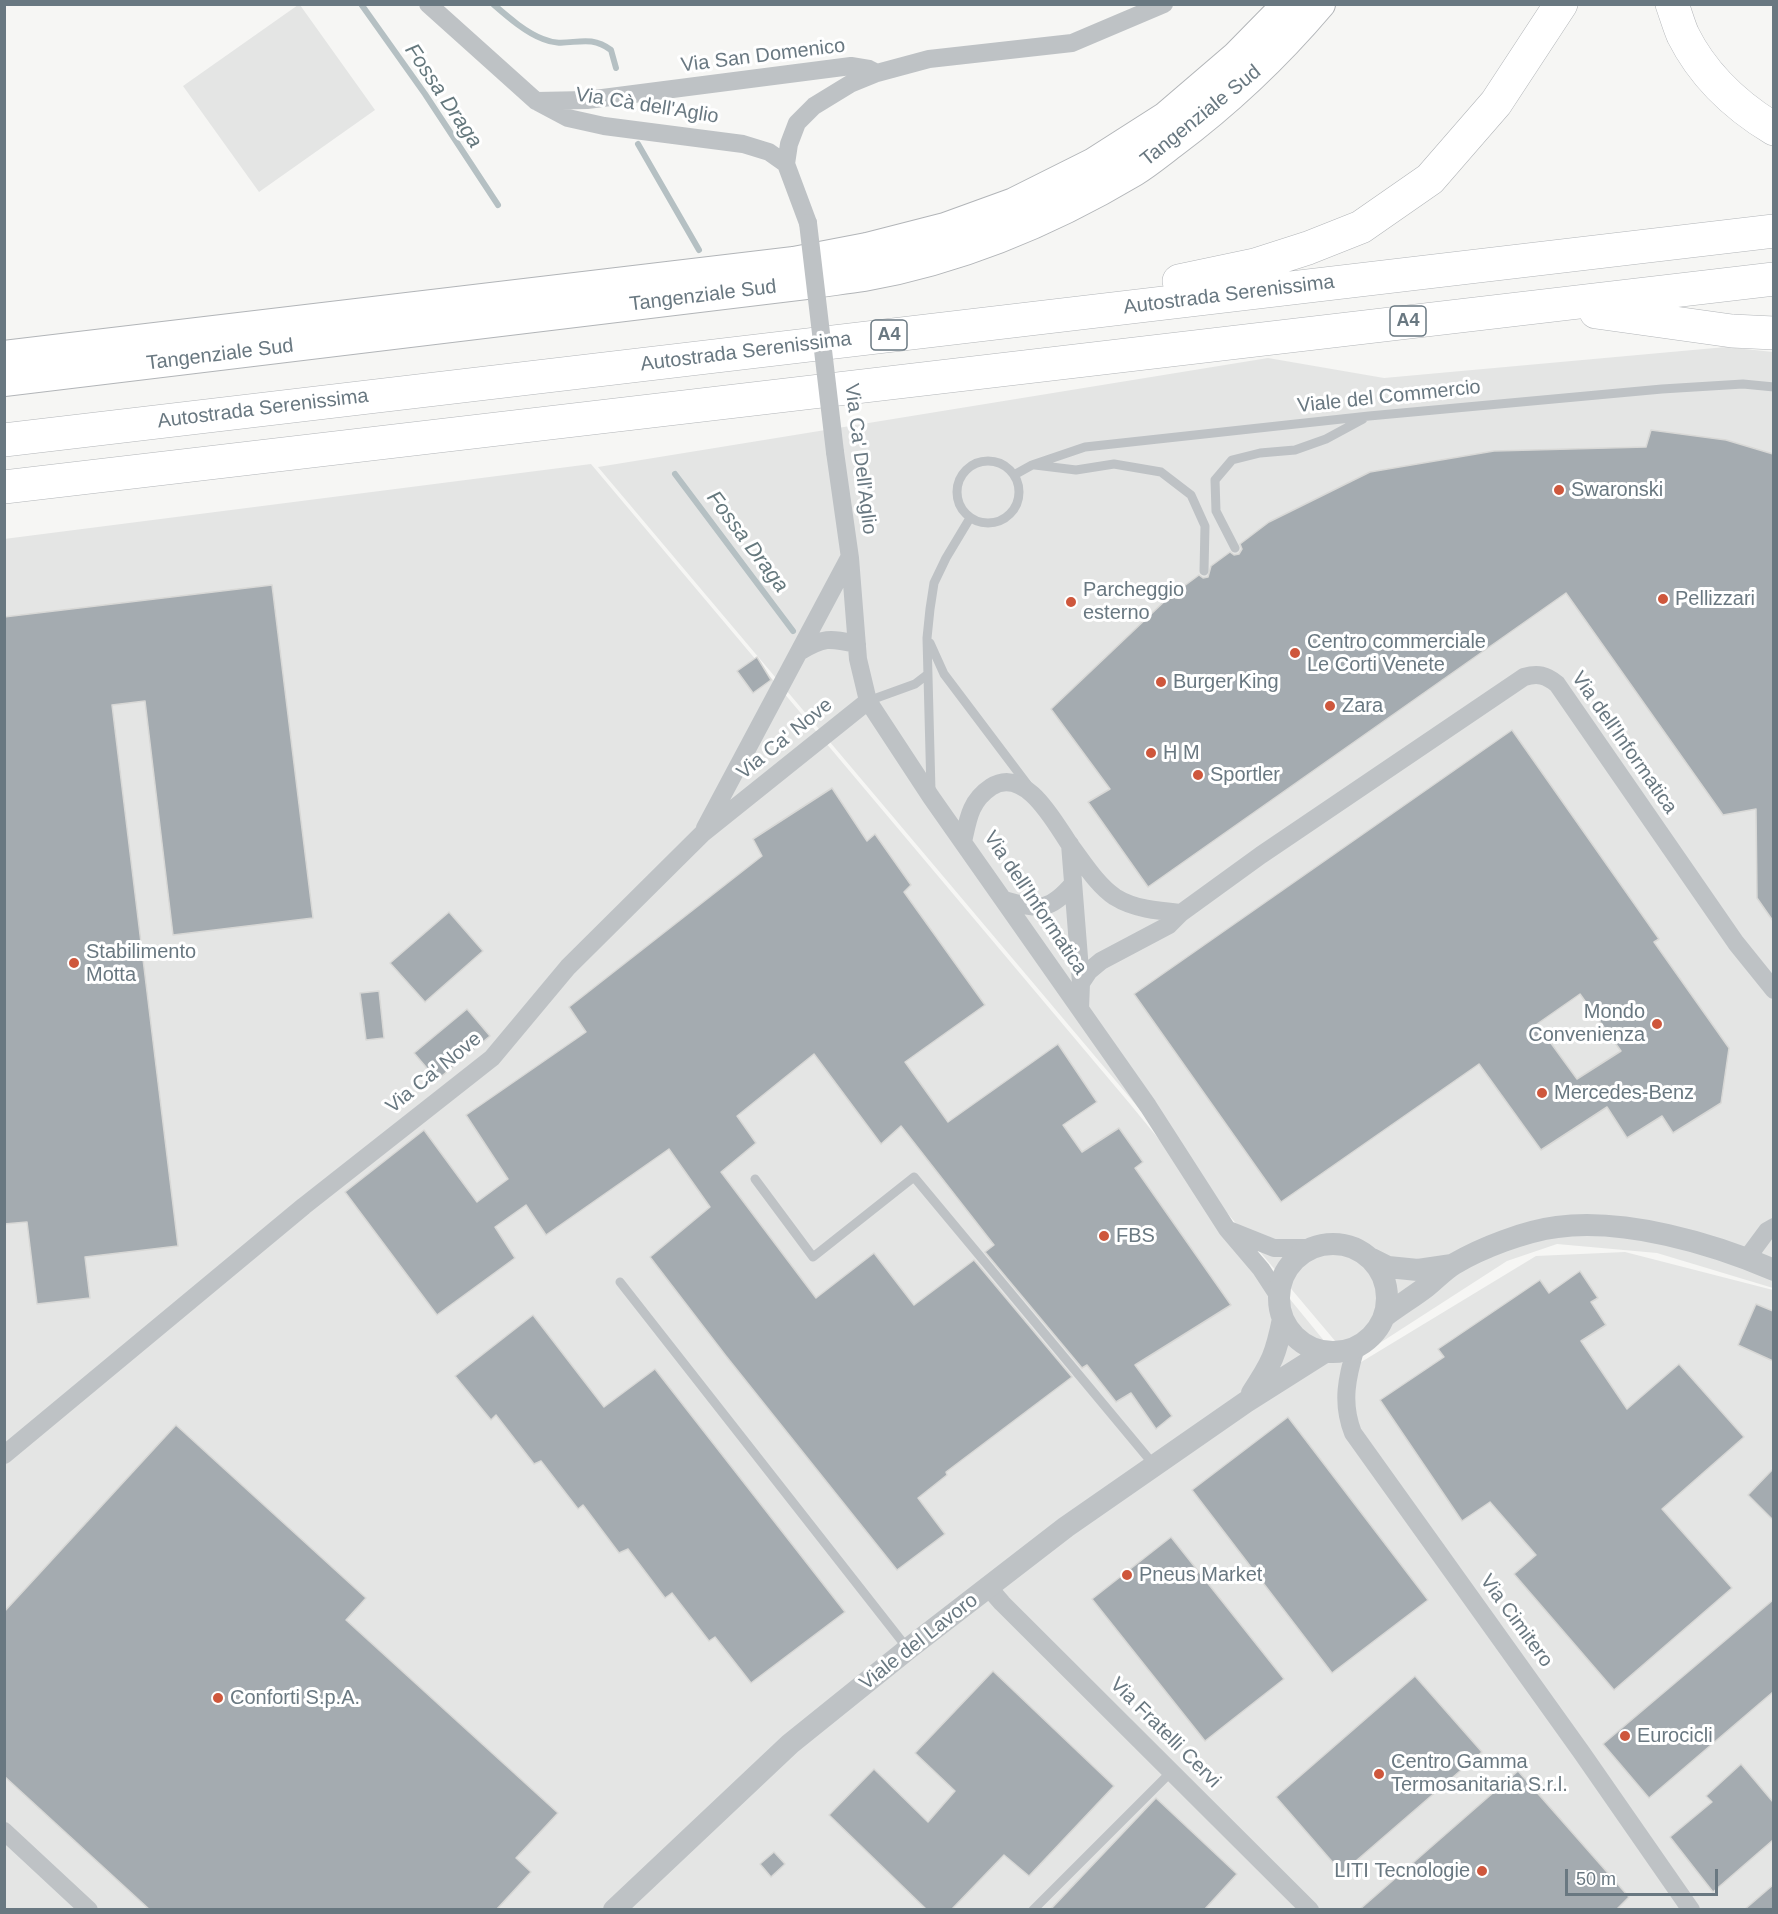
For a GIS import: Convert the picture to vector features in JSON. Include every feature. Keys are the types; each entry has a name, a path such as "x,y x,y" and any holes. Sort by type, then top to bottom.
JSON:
{"highway":[{"name":"Tangenziale Sud","path":"4,356 794,262 867,248 945,228 1014,203 1094,163 1166,117 1236,57 1288,4"},
{"name":"Tangenziale Sud","path":"4,381 806,284 865,276 917,264 999,237 1065,207 1135,170 1231,96 1288,41 1320,4"},
{"name":"A4","path":"1015,320 1127,291 1255,265 1308,248 1361,227 1430,179 1496,103 1561,4"},
{"path":"1672,4 1684,36 1713,81 1756,118 1773,129"},
{"name":"Autostrada Serenissima","path":"4,440 1773,231"},
{"name":"A4","path":"4,487 1773,279"},
{"name":"A4","path":"1550,305 1732,331 1773,333"}],"street":[{"name":"Via Cà dell'Aglio","path":"428,4 536,101 568,118 604,126 743,144 769,152 786,164"},
{"name":"Via San Domenico","path":"536,101 587,100 851,66 877,73 929,59 1072,43 1164,4"},
{"path":"786,164 789,144 797,123 814,106 850,84 877,73"},
{"name":"Via Ca' Dell'Aglio","path":"786,164 808,223 850,558 858,659 868,701 963,842"},
{"path":"702,834 850,558"},
{"path":"799,652 826,639 857,644"},
{"name":"Via dell'Informatica","path":"1080,1009 1081,983 1089,971 1101,961 1169,925 1181,913 1290,835 1524,677 1536,673 1549,677 1557,684 1736,943 1773,990"},
{"name":"Via Ca' Nove","path":"4,1455 304,1206 492,1058 568,967 702,834 868,701"},
{"name":"Via dell'Informatica","path":"1181,913 1134,906 1115,897 1098,882 1036,796 1018,784 997,783 980,794 970,813 963,842 1148,1106 1227,1229 1261,1269 1278,1295"},
{"path":"1070,844 1081,983"},
{"path":"1004,900 1026,906 1050,906 1061,898 1073,884"},
{"path":"1227,1229 1274,1248 1310,1248 1326,1244 1342,1244 1358,1249 1388,1268 1418,1270 1453,1264 1530,1233 1556,1227 1591,1226 1656,1233 1697,1242 1748,1258 1773,1270"},
{"path":"1748,1258 1767,1231 1773,1227"},
{"path":"1278,1295 1281,1281 1288,1267 1310,1248"},
{"path":"1356,1347 1378,1329 1385,1316 1388,1301 1381,1271 1372,1259"},
{"path":"1385,1316 1425,1288 1453,1264"},
{"name":"Viale del Lavoro","path":"1278,1295 1283,1319 1293,1335 1308,1346 1325,1352 1341,1352 1356,1347"},
{"name":"Viale del Lavoro","path":"1246,1402 1272,1364 1283,1319"},
{"name":"Via Cimitero","path":"1356,1347 1347,1377 1346,1394 1348,1420 1353,1433 1582,1752 1691,1910"},
{"name":"Viale del Lavoro","path":"614,1910 790,1744 908,1649 1066,1527 1246,1402 1325,1352"},
{"name":"Via Fratelli Cervi","path":"989,1588 1310,1910"},
{"path":"4,1831 89,1910"}],"lane":[{"name":"Viale del Commercio","path":"1014,475 1032,465 1085,447 1369,416 1662,389 1743,384 1773,387"},
{"path":"1235,548 1216,511 1215,480 1232,460 1260,453 1295,450 1326,439 1369,416"},
{"path":"991,461 1006,467 1014,475 1019,489 1018,501 1014,510 1005,518 995,522 982,523 970,518 960,507 956,495 958,483 964,471 975,464 991,461"},
{"path":"1032,465 1076,470 1114,464 1161,472 1191,495 1204,526 1204,571"},
{"path":"931,797 927,638 934,583 970,518"},
{"path":"927,638 944,674 1036,796"},
{"path":"868,701 915,684 928,674"},
{"path":"755,1179 813,1257 914,1177 1154,1465"},
{"path":"620,1282 908,1649"},
{"path":"1033,1910 1172,1770"}],"shaded area":[{"path":"298,5 375,110 259,192 183,86"},
{"path":"1726,347 1773,352 1773,1288 1657,1253 1557,1244 1507,1261 1352,1361 598,467 1268,358 1384,378"},
{"path":"591,464 1130,1104 1348,1370 1536,1256 1625,1252 1773,1290 1773,1909 5,1909 4,539"}],"building":[{"name":"Centro commerciale Le Corti Venete","path":"1651,430 1726,440 1773,454 1773,921 1757,898 1756,809 1723,815 1566,593 1148,887 1088,802 1110,789 1051,709 1168,598 1199,575 1203,578 1208,577 1211,566 1230,552 1234,555 1239,554 1242,549 1240,544 1269,522 1370,472 1494,451 1646,447"},
{"name":"Stabilimento Motta","path":"272,585 313,918 173,935 145,701 112,705 178,1246 85,1257 90,1298 37,1304 27,1222 4,1224 4,617"},
{"path":"757,657 771,680 753,693 737,671"},
{"path":"1512,730 1659,939 1654,942 1729,1048 1721,1103 1673,1133 1662,1116 1627,1138 1607,1107 1541,1150 1479,1064 1281,1202 1134,994","holes":["1580,994 1621,1051 1577,1079 1537,1024"]},
{"path":"832,788 867,841 875,834 911,885 904,892 985,1005 905,1062 948,1122 1058,1044 1097,1102 1063,1125 1082,1152 1119,1128 1143,1162 1135,1168 1231,1305 1135,1365 1172,1416 1156,1429 1131,1393 1116,1402 1087,1365 1082,1368 985,1252 994,1245 901,1126 881,1144 814,1054 737,1116 756,1143 721,1172 816,1298 874,1253 914,1305 974,1260 1072,1377 946,1472 947,1475 918,1498 945,1534 897,1570 650,1257 710,1207 669,1149 546,1235 526,1205 495,1227 515,1258 437,1315 345,1192 424,1130 477,1202 508,1179 466,1115 586,1032 569,1007 762,856 753,839"},
{"path":"449,912 483,951 425,1002 390,963"},
{"path":"379,991 384,1038 366,1040 360,993"},
{"path":"467,1009 490,1036 437,1080 414,1053"},
{"path":"1580,1271 1598,1298 1591,1302 1606,1325 1581,1341 1627,1409 1679,1364 1744,1437 1662,1509 1732,1588 1614,1690 1514,1574 1536,1555 1490,1502 1462,1521 1380,1400 1444,1357 1438,1349 1540,1280 1549,1293"},
{"path":"1756,1304 1773,1311 1773,1361 1738,1345"},
{"path":"533,1315 604,1407 655,1369 845,1612 751,1683 715,1637 709,1641 672,1593 665,1598 628,1549 619,1553 583,1505 578,1509 541,1461 534,1464 496,1415 491,1420 455,1376"},
{"path":"1288,1417 1428,1600 1332,1673 1192,1490"},
{"name":"Conforti S.p.A.","path":"176,1425 366,1598 346,1620 558,1813 516,1858 531,1872 496,1910 150,1910 4,1776 4,1612"},
{"path":"1773,1469 1773,1520 1748,1495"},
{"path":"1171,1537 1284,1679 1205,1741 1092,1599"},
{"path":"1773,1600 1773,1692 1649,1798 1603,1744"},
{"path":"993,1671 1114,1786 1029,1876 1004,1855 951,1910 927,1910 829,1815 874,1769 928,1822 955,1791 915,1753"},
{"name":"Centro Gamma Termosanitaria S.r.l.","path":"1415,1676 1482,1752 1342,1873 1276,1797"},
{"path":"1741,1764 1773,1802 1773,1840 1713,1892 1670,1837 1712,1802 1706,1796"},
{"path":"1518,1771 1629,1897 1616,1910 1359,1910"},
{"path":"1156,1798 1237,1874 1204,1910 1050,1910"},
{"path":"774,1852 785,1864 771,1877 760,1864"},
{"path":"1773,1885 1773,1910 1744,1910"}],"waterway":[{"name":"Fossa Draga","path":"361,4 425,94 498,205"},
{"path":"493,4 523,28 543,39 561,43 585,41 602,45 611,50 616,68"},
{"path":"638,144 699,250"},
{"name":"Fossa Draga","path":"675,474 793,631"}],"place":[{"name":"Swaronski","path":"1559,490"},
{"name":"Pellizzari","path":"1663,599"},
{"name":"Parcheggio esterno","path":"1071,602"},
{"name":"Centro commerciale Le Corti Venete","path":"1295,653"},
{"name":"Burger King","path":"1161,682"},
{"name":"Zara","path":"1330,706"},
{"name":"H M","path":"1151,753"},
{"name":"Sportler","path":"1198,775"},
{"name":"Stabilimento Motta","path":"74,963"},
{"name":"Mondo Convenienza","path":"1657,1024"},
{"name":"Mercedes-Benz","path":"1542,1093"},
{"name":"FBS","path":"1104,1236"},
{"name":"Pneus Market","path":"1127,1575"},
{"name":"Conforti S.p.A.","path":"218,1698"},
{"name":"Eurocicli","path":"1625,1736"},
{"name":"Centro Gamma Termosanitaria S.r.l.","path":"1379,1774"},
{"name":"LITI Tecnologie","path":"1482,1871"}]}
